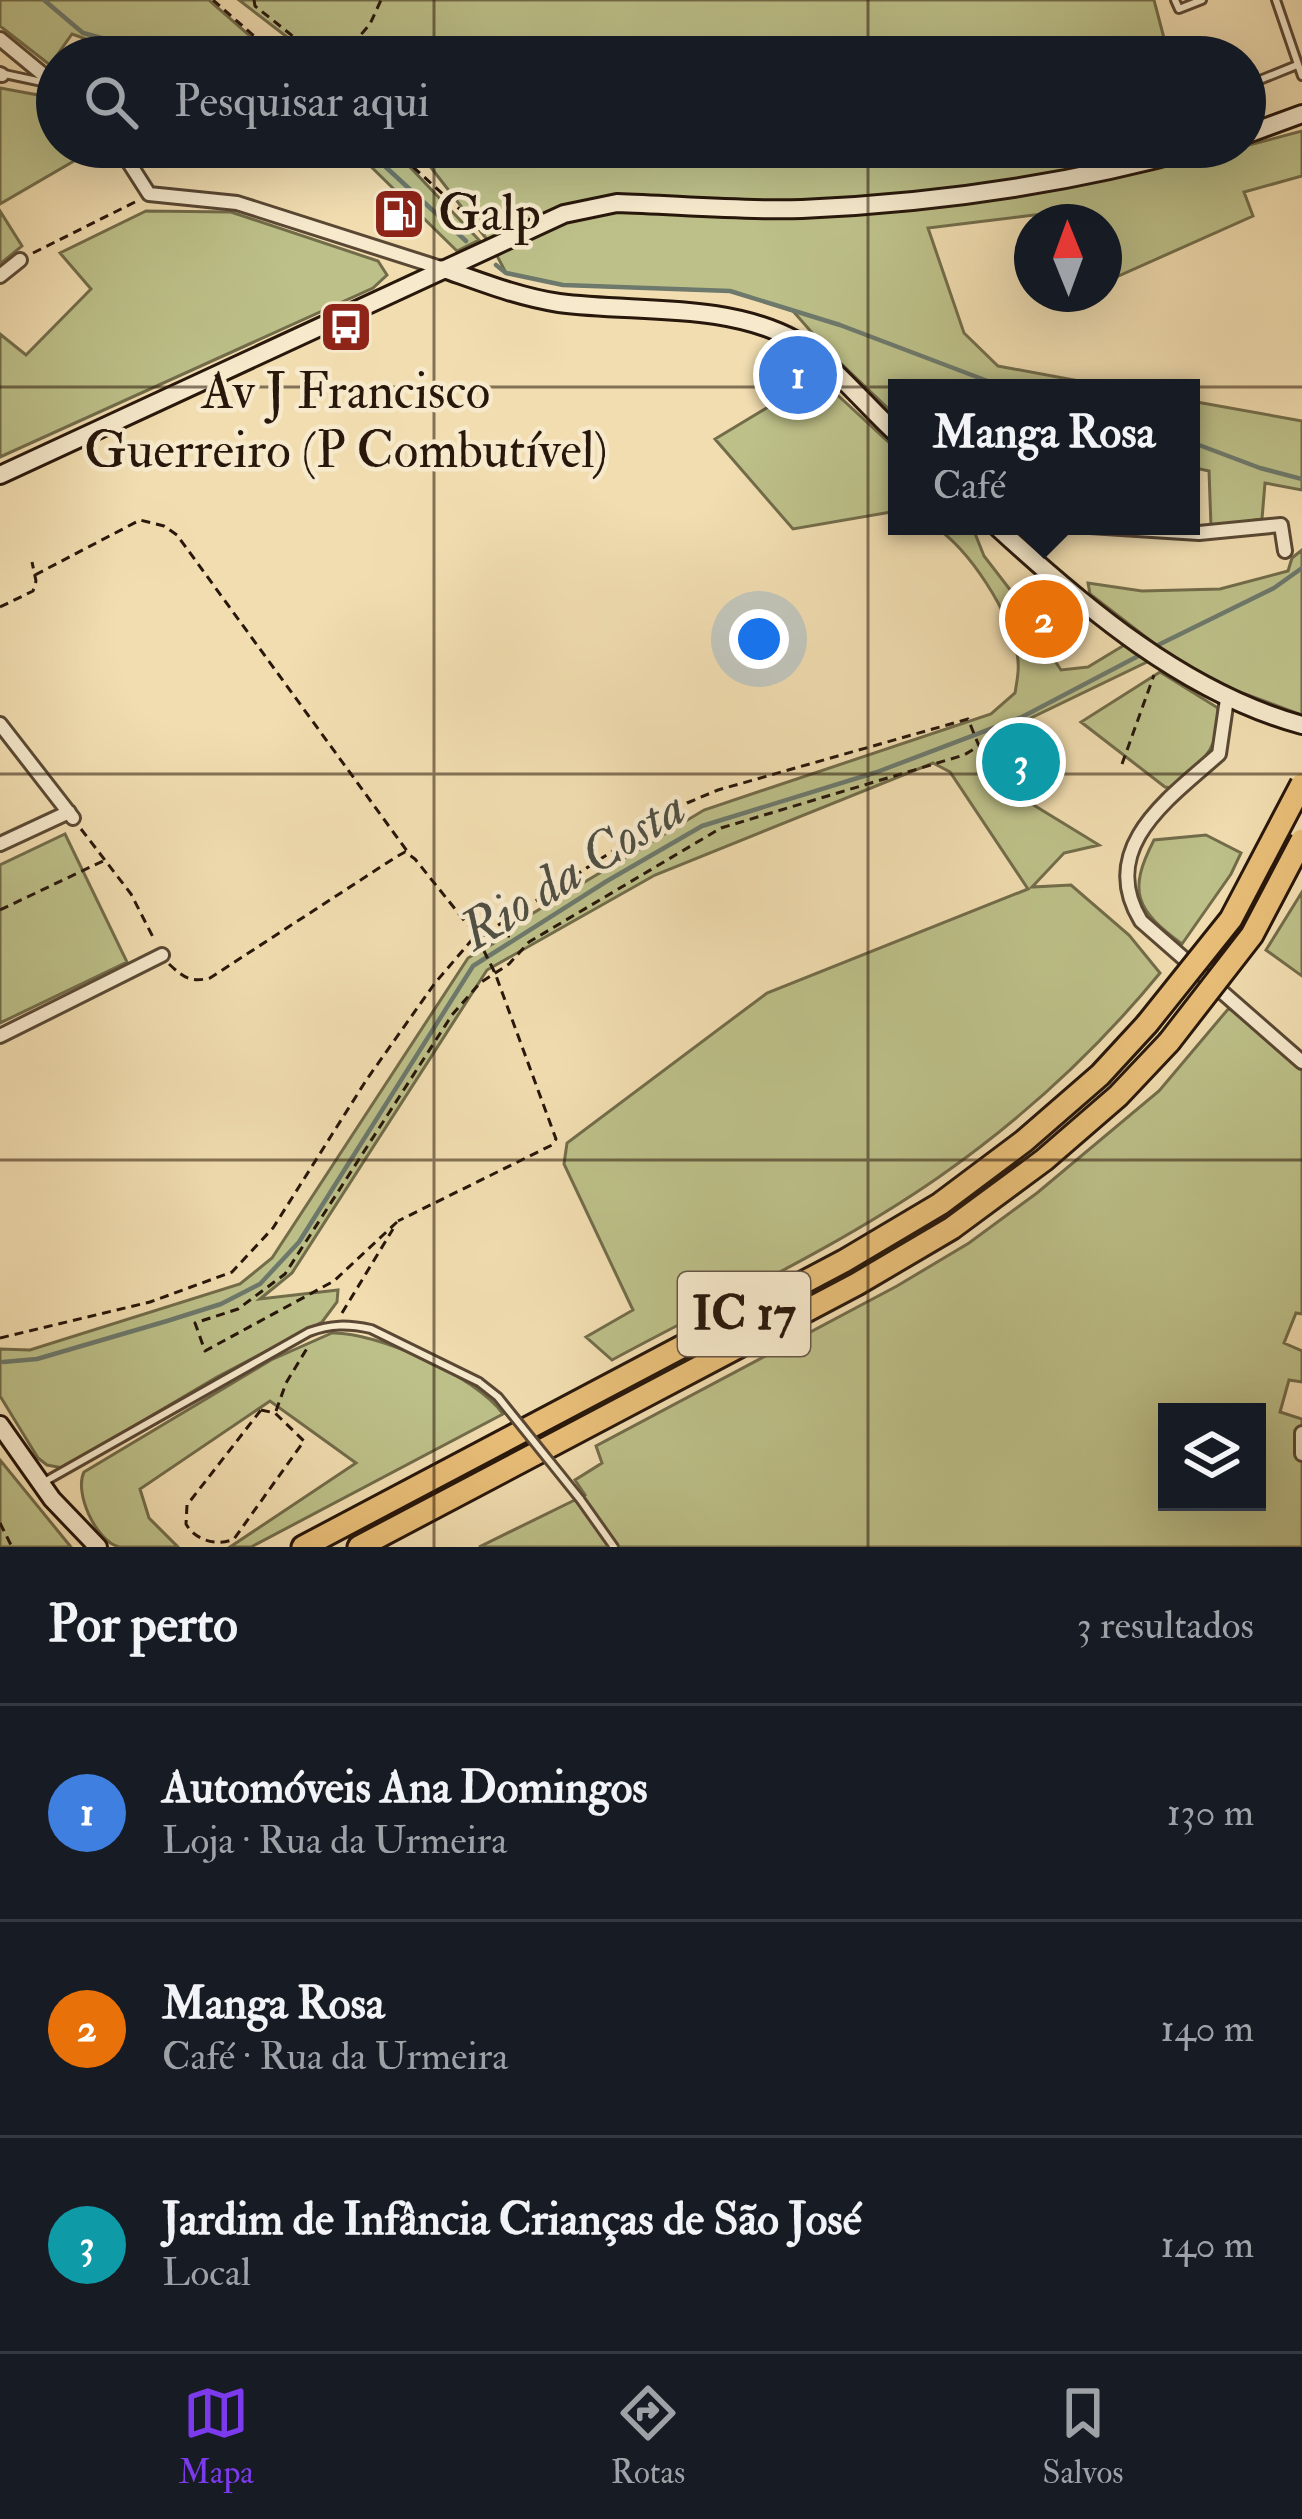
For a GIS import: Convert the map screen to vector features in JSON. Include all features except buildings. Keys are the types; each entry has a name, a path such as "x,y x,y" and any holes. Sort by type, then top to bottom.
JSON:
{"highway":[{"name":"IC 17","path":"302,1547 844,1261 940,1204 1024,1141 1100,1075 1231,919 1302,784"},
{"name":"IC 17","path":"359,1547 856,1284 952,1228 1103,1109 1169,1042 1252,935 1302,841"}],"main road":[{"path":"1266,127 1302,114"},
{"path":"0,476 497,244 590,206 617,202 801,209 1006,192 1127,168"},
{"path":"444,269 524,296 698,314 764,327 814,353 888,425"},
{"path":"1007,535 1157,656 1227,699 1302,725"},
{"path":"0,1425 40,1484 98,1547"}],"street":[{"path":"0,39 36,69"},
{"path":"132,168 149,194 237,202 444,269"},
{"path":"0,276 20,260"},
{"path":"1200,532 1281,526 1285,551"},
{"path":"1227,699 1219,754 1157,807 1132,849 1128,868 1131,905 1141,921 1302,1062"},
{"path":"0,724 71,815 0,844"},
{"path":"0,1036 162,955"},
{"path":"1302,1433 1302,1454"}],"lane":[{"path":"1175,0 1178,9 1202,0"},
{"path":"1276,0 1302,76"},
{"path":"1266,77 1297,64"},
{"path":"1,74 36,82"},
{"path":"40,1484 309,1332 338,1324 371,1329 478,1382 498,1397 614,1547"}],"path":[{"path":"213,0 254,36"},
{"path":"254,0 255,6 293,36"},
{"path":"360,36 381,0"},
{"path":"414,168 497,244"},
{"path":"20,260 149,194"},
{"path":"35,575 140,520 177,535 407,852 476,935 494,972 556,1139 403,1216 334,1281 205,1351 195,1323 238,1309 285,1274 452,1015 480,983 494,972 529,942 722,828 964,755 979,746 968,719 687,803 496,926 493,934"},
{"path":"0,607 33,591 32,562"},
{"path":"1122,764 1154,677"},
{"path":"71,815 130,894 162,955 184,978 196,981 210,978 407,852"},
{"path":"0,910 105,860"},
{"path":"0,1338 150,1302 232,1272 273,1228 367,1079 435,983 476,935 510,936"},
{"path":"338,1324 397,1222"},
{"path":"275,1413 309,1345 309,1332"},
{"path":"275,1413 301,1433 304,1441 234,1539 218,1543 197,1536 186,1524 187,1505 255,1414 275,1413"},
{"path":"0,1523 12,1547"}],"green space":[{"path":"0,0 209,0 250,36 36,36 36,54 0,26"},
{"path":"239,0 1154,0 1163,36 286,36"},
{"path":"0,88 36,95 36,168 62,168 0,204"},
{"path":"1302,131 1302,176 1244,192 1253,216 1122,274 1122,204 1014,204 1014,217 928,228 964,333 998,366 1068,379 888,379 888,408 793,311 730,291 563,285 506,273 492,246 431,168 1266,168 1266,141"},
{"path":"372,168 411,168 479,240 457,251"},
{"path":"0,211 22,246 0,264"},
{"path":"146,211 231,212 378,261 387,275 373,288 0,457 0,334 26,355 91,289 60,253"},
{"path":"818,377 888,442 888,513 793,529 715,439"},
{"path":"1200,403 1302,421 1302,490 1265,483 1262,519 1211,527 1209,471 1200,469"},
{"path":"976,535 984,556 1025,609 1061,670 1088,667 1126,644 1149,661 1008,729 993,753 991,779 1099,845 1064,853 1032,887 1071,885 1129,935 1160,973 1110,1030 1000,1132 860,1227 612,1360 586,1337 633,1310 564,1164 567,1143 767,993 1028,889 950,772 933,763 655,875 487,970 292,1273 260,1299 338,1290 337,1302 322,1322 217,1377 63,1468 38,1458 0,1396 0,1349 30,1350 240,1284 272,1258 468,958 494,943 505,930 704,810 991,714 1015,693 1018,659 1006,620 974,566 948,537"},
{"path":"1302,550 1302,715 1237,691 1173,658 1090,594 1088,583 1142,591 1220,589 1288,571 1292,558"},
{"path":"1160,672 1218,708 1212,745 1172,788 1081,722"},
{"path":"65,834 127,962 0,1023 0,865"},
{"path":"1206,835 1241,853 1182,944 1146,910 1139,887 1141,873 1154,840"},
{"path":"1302,892 1302,976 1266,950"},
{"path":"1229,1008 1302,1070 1302,1314 1296,1313 1284,1343 1302,1351 1302,1382 1289,1380 1280,1412 1302,1419 1302,1547 479,1547 585,1495 575,1480 602,1463 596,1446 897,1286 969,1243 1159,1091"},
{"path":"332,1333 374,1340 425,1359 472,1386 503,1414 251,1547 230,1547 356,1463 270,1401 140,1489 149,1518 178,1547 119,1547 102,1535 84,1503 84,1472 271,1360"},
{"path":"0,1460 71,1547 0,1547"}],"waterway":[{"path":"44,0 83,33 94,36"},
{"path":"387,168 466,241"},
{"path":"496,265 506,273 563,285 730,291 840,325 982,379"},
{"path":"1200,445 1302,479"},
{"name":"Rio da Costa","path":"1154,647 1274,588 1302,568"},
{"name":"Rio da Costa","path":"3,1362 37,1359 167,1321 221,1304 260,1284 299,1242 473,966 607,881 702,826 877,772 1022,717 1144,653"}],"place":[{"name":"Galp","path":"399,214"},
{"name":"Av J Francisco Guerreiro (P Combutível)","path":"346,327"},
{"name":"Automóveis Ana Domingos","path":"798,375"},
{"name":"Manga Rosa","path":"1044,619"},
{"name":"Jardim de Infância Crianças de São José","path":"1021,762"}]}
